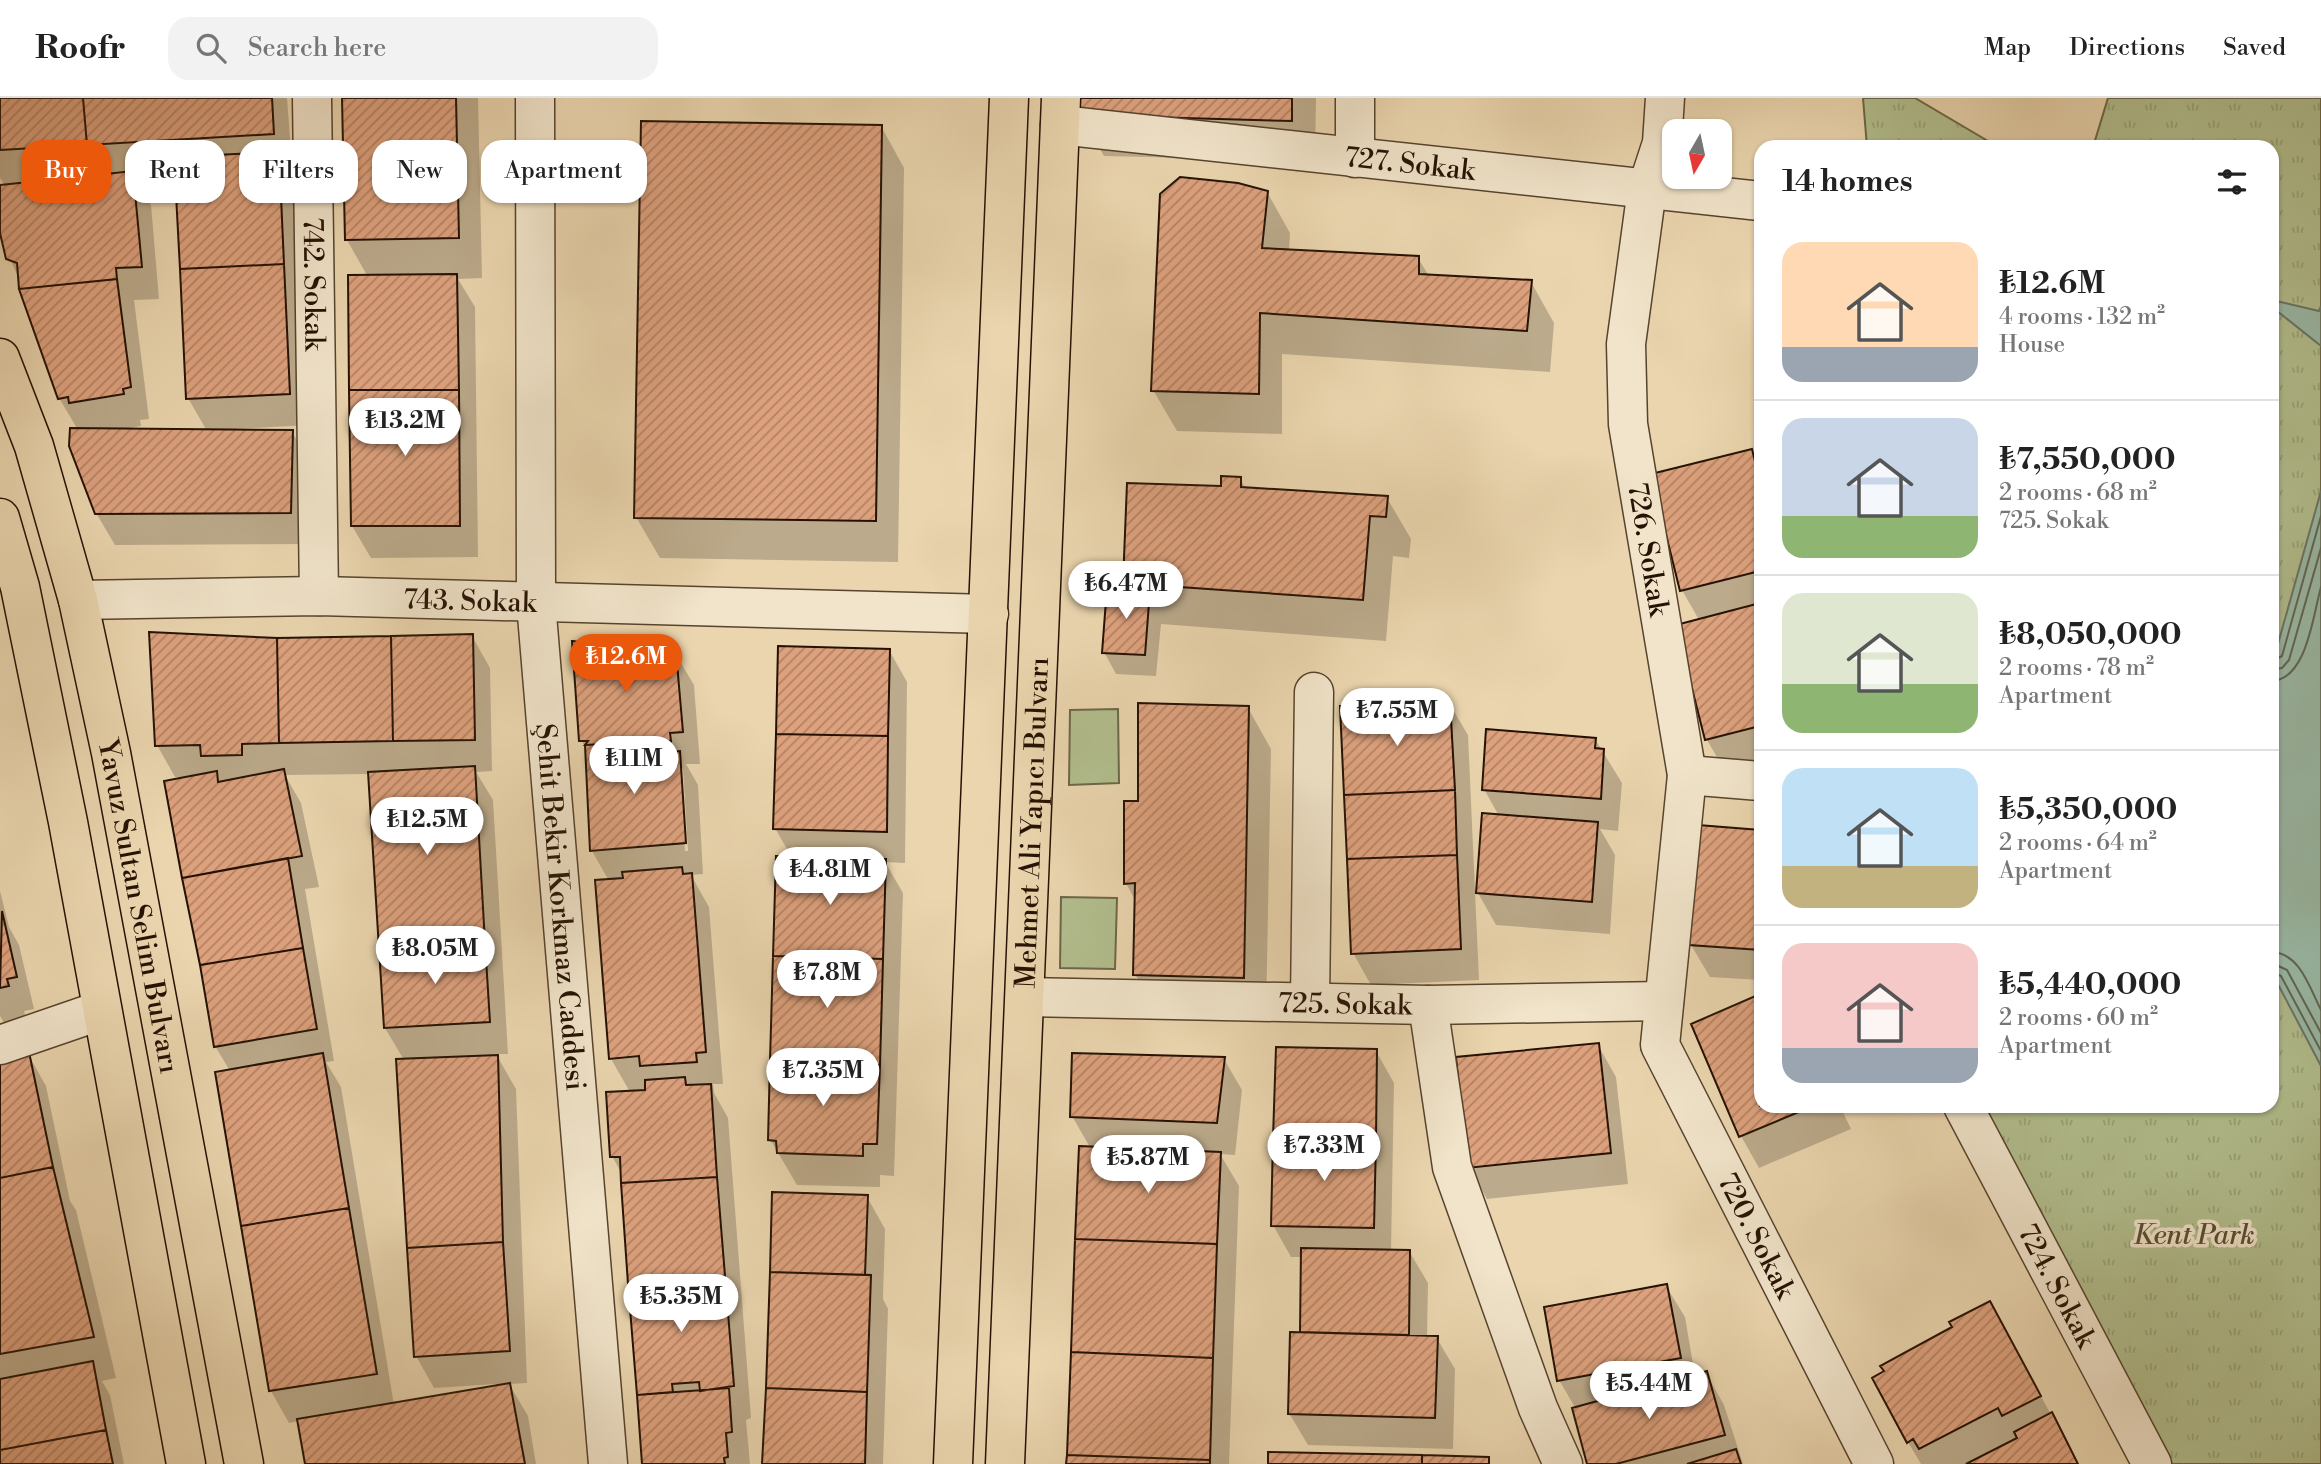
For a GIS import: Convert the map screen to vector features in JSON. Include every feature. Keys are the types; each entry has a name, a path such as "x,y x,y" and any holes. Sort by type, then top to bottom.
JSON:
{"main road":[{"name":"Mehmet Ali Yapıcı Bulvarı","path":"953,1464 970,997 989,614 1009,98"},
{"name":"Mehmet Ali Yapıcı Bulvarı","path":"1005,1464 1060,111"},
{"name":"Yavuz Sultan Selim Bulvarı","path":"0,358 34,446 78,600 111,753 244,1464"},
{"name":"Yavuz Sultan Selim Bulvarı","path":"0,517 20,587 42,691 186,1464"}],"street":[{"name":"742. Sokak","path":"312,98 319,596"},
{"name":"Şehit Bekir Korkmaz Caddesi","path":"535,98 536,603 608,1464"},
{"path":"1355,98 1355,158"},
{"name":"726. Sokak","path":"1664,1001 1687,775 1628,424 1626,344 1647,189 1662,143 1665,98"},
{"name":"727. Sokak","path":"1060,111 1355,158 1754,200"},
{"name":"743. Sokak","path":"78,600 319,596 989,614"},
{"path":"1310,1002 1314,692"},
{"path":"1687,775 1754,780"},
{"name":"725. Sokak","path":"1025,997 1428,1005 1664,1001"},
{"name":"720. Sokak","path":"1664,1001 1660,1045 1874,1464"},
{"path":"1428,1005 1452,1167 1538,1408 1563,1464"},
{"path":"0,1045 102,1010"},
{"name":"724. Sokak","path":"1966,1113 2152,1464"}],"green space":[{"path":"1863,98 1915,98 1986,140 1866,140"},
{"name":"Kent Park","path":"2108,98 2321,98 2321,1464 2170,1464 1984,1113 2279,1113 2279,140 2095,140"},
{"path":"1118,709 1119,783 1069,785 1070,710"},
{"path":"1061,897 1117,898 1115,969 1060,968"}],"water":[{"path":"2279,302 2319,311 2321,306 2321,346 2279,313"},
{"path":"2321,491 2321,1066 2279,986 2279,640"}],"building":[{"path":"0,98 83,98 87,140 21,140 21,149 0,150"},
{"path":"83,98 272,98 274,134 125,140 125,143 111,144 111,140 87,140"},
{"path":"342,98 456,98 457,140 372,140 372,203 458,203 459,238 345,240 344,203 358,203 358,140 343,140"},
{"path":"1078,98 1292,98 1292,121 1078,115"},
{"path":"641,121 882,125 876,521 634,518 640,203 647,203 647,140 641,140"},
{"path":"239,154 239,203 281,203 284,264 180,269 176,203 225,203 225,155"},
{"path":"125,172 125,203 136,203 142,267 116,268 117,279 19,289 17,263 6,259 0,233 0,185 21,183 21,203 111,203 111,173"},
{"path":"1180,177 1238,183 1268,191 1262,248 1419,256 1419,274 1532,280 1527,331 1260,313 1259,394 1151,391 1160,194"},
{"path":"284,264 290,394 186,399 180,269"},
{"path":"457,274 459,390 349,390 348,275"},
{"path":"117,279 131,387 123,389 124,394 69,403 68,397 58,399 19,289"},
{"path":"349,390 459,390 460,526 351,526"},
{"path":"70,428 293,430 291,513 95,514 69,446"},
{"path":"1752,449 1754,572 1680,591 1651,474"},
{"path":"1221,476 1241,477 1241,487 1388,496 1386,517 1370,516 1363,600 1123,583 1127,483 1221,486"},
{"path":"1107,587 1150,590 1145,655 1102,653"},
{"path":"1754,605 1754,728 1705,740 1676,625"},
{"path":"149,632 277,638 279,743 242,744 242,755 201,756 200,745 155,746"},
{"path":"473,634 475,740 393,741 391,636"},
{"path":"391,636 393,741 279,743 277,638"},
{"path":"572,641 676,652 683,732 670,733 671,741 585,745 588,741 579,741"},
{"path":"778,646 890,649 888,736 776,734"},
{"path":"1450,701 1455,790 1344,795 1340,706"},
{"path":"1138,703 1249,706 1244,978 1133,975 1135,883 1124,884 1124,801 1138,801"},
{"path":"1486,729 1596,738 1595,748 1604,749 1601,799 1482,790"},
{"path":"776,734 888,736 887,832 773,829"},
{"path":"671,741 671,752 680,751 686,843 590,851 585,745"},
{"path":"475,766 485,943 379,949 368,772"},
{"path":"284,769 302,856 182,878 164,781 217,771 218,782"},
{"path":"1455,790 1457,855 1347,859 1344,795"},
{"path":"1482,813 1598,822 1592,902 1476,893"},
{"path":"1698,825 1754,830 1754,950 1689,945"},
{"path":"1457,855 1461,949 1351,954 1347,859"},
{"path":"776,856 886,859 883,959 773,956"},
{"path":"288,858 303,948 200,965 182,878"},
{"path":"682,867 683,874 692,873 706,1052 696,1053 697,1062 640,1066 639,1056 609,1059 595,880 623,878 622,872"},
{"path":"2,911 17,977 7,979 9,986 0,988"},
{"path":"485,943 490,1022 384,1028 379,949"},
{"path":"303,948 317,1029 214,1047 200,965"},
{"path":"773,956 883,959 880,1065 770,1061"},
{"path":"1754,997 1754,1113 1796,1113 1739,1137 1691,1024"},
{"path":"1599,1043 1611,1153 1467,1168 1456,1057"},
{"path":"1276,1047 1377,1049 1376,1140 1273,1138"},
{"path":"29,1052 53,1167 0,1178 0,1062"},
{"path":"323,1053 349,1208 241,1226 215,1072"},
{"path":"1072,1053 1225,1057 1217,1123 1070,1117"},
{"path":"498,1055 503,1242 407,1248 396,1059"},
{"path":"770,1061 880,1065 877,1144 863,1144 863,1156 777,1153 776,1141 768,1140"},
{"path":"685,1077 686,1085 711,1084 717,1177 621,1183 620,1157 610,1157 606,1092 645,1090 645,1080"},
{"path":"1273,1138 1376,1140 1374,1228 1271,1226"},
{"path":"1079,1146 1221,1152 1217,1244 1075,1239"},
{"path":"53,1167 94,1337 0,1354 0,1178"},
{"path":"717,1177 725,1276 628,1284 621,1183"},
{"path":"772,1192 868,1195 865,1275 770,1272"},
{"path":"349,1208 377,1374 269,1391 241,1226"},
{"path":"1075,1239 1217,1244 1213,1358 1071,1352"},
{"path":"503,1242 510,1351 414,1357 407,1248"},
{"path":"1301,1248 1410,1250 1409,1335 1300,1332"},
{"path":"770,1272 871,1275 867,1392 766,1388"},
{"path":"725,1276 734,1386 700,1391 699,1382 672,1384 673,1392 637,1395 628,1284"},
{"path":"1667,1284 1681,1358 1557,1381 1544,1307"},
{"path":"1990,1301 2041,1396 2002,1416 1998,1408 1919,1449 1913,1439 1907,1443 1872,1378 1884,1371 1880,1366 1952,1327 1949,1322"},
{"path":"1290,1332 1438,1336 1435,1418 1288,1414"},
{"path":"1071,1352 1213,1358 1210,1460 1067,1455"},
{"path":"93,1361 106,1430 0,1450 0,1379"},
{"path":"1707,1371 1725,1435 1616,1464 1587,1464 1572,1408"},
{"path":"510,1383 525,1464 305,1464 297,1419"},
{"path":"729,1388 732,1432 726,1433 728,1457 724,1458 725,1464 642,1464 637,1395"},
{"path":"766,1388 867,1392 865,1464 762,1464"},
{"path":"2052,1412 2078,1464 1966,1464 2017,1438 2014,1432"},
{"path":"106,1430 113,1464 0,1464 0,1450"},
{"path":"1736,1449 1741,1464 1687,1464"},
{"path":"1268,1452 1422,1455 1422,1464 1268,1464"},
{"path":"1067,1455 1210,1460 1210,1464 1066,1464"},
{"path":"1422,1455 1489,1457 1489,1464 1422,1464"}]}
